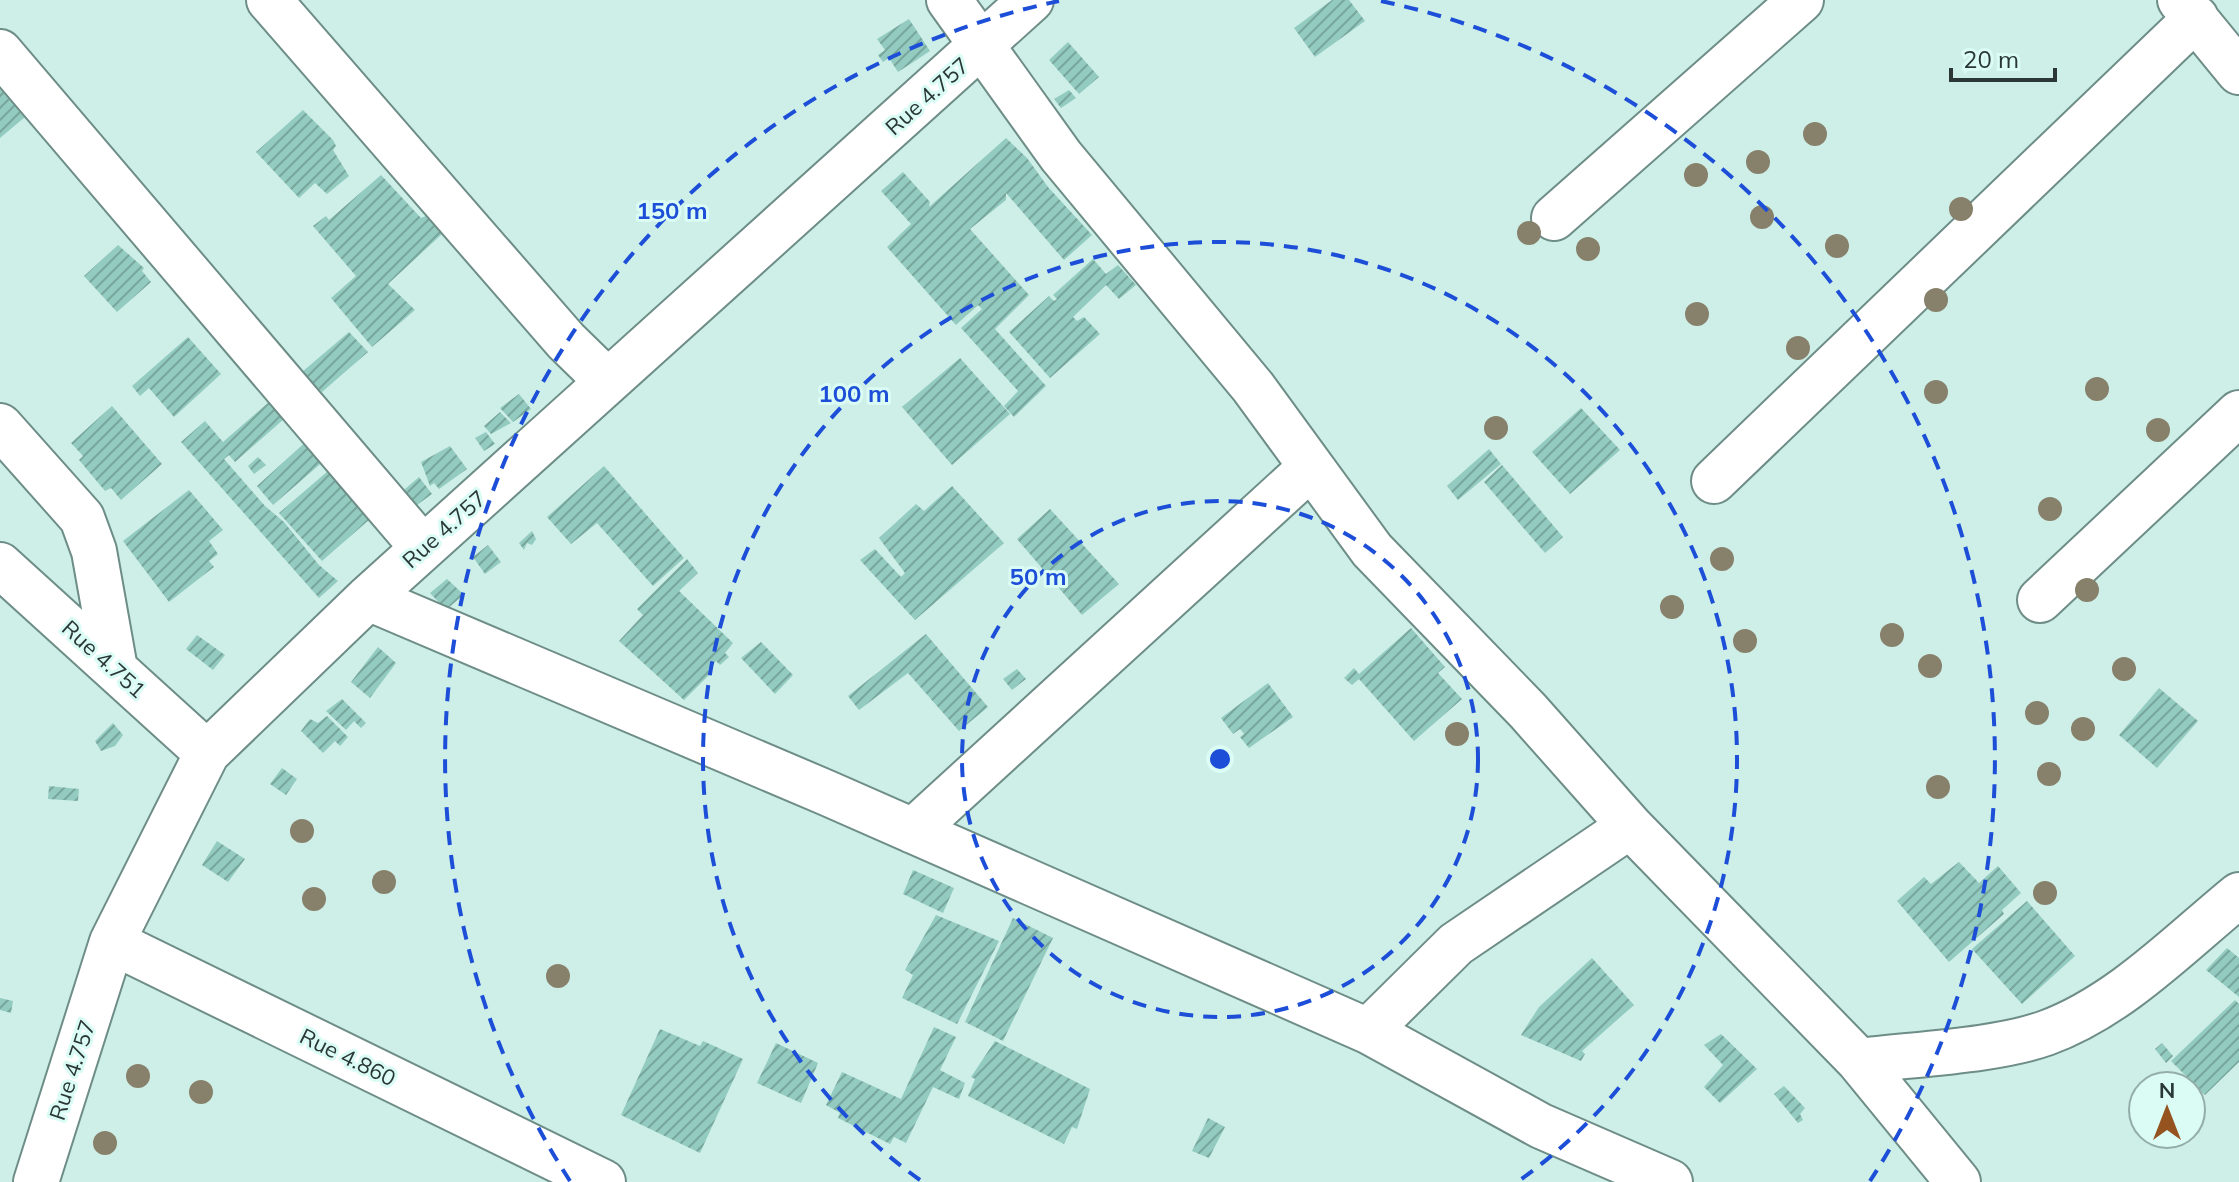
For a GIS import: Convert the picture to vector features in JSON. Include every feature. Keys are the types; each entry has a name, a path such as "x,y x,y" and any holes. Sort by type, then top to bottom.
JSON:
{"street":[{"path":"269,0 566,341 607,381"},
{"path":"949,0 1061,156 1253,387 1372,550 1528,711 1630,826 1859,1061 1958,1182"},
{"name":"Rue 4.757","path":"36,1182 112,942 207,753 368,598 1031,0"},
{"path":"1554,218 1801,0"},
{"path":"1714,481 2188,9 2239,72"},
{"path":"0,52 423,548"},
{"path":"2040,600 2239,413"},
{"path":"0,426 82,518 94,551 115,669"},
{"path":"913,831 1311,467"},
{"name":"Rue 4.751","path":"0,565 207,753"},
{"path":"368,598 913,831 1368,1031 1541,1126 1670,1182"},
{"path":"1368,1031 1456,944 1630,826"},
{"path":"1859,1061 1964,1049 2046,1033 2108,1002 2239,895"},
{"name":"Rue 4.860","path":"112,942 588,1179"}],"building":[{"path":"1332,0 1349,0 1365,21 1315,57 1294,28"},
{"path":"909,19 930,51 898,72 889,58 883,62 878,55 885,50 877,39"},
{"path":"1068,42 1099,77 1079,94 1049,60"},
{"path":"0,89 25,117 0,138"},
{"path":"1069,90 1076,98 1061,108 1054,99"},
{"path":"303,110 333,140 336,146 333,150 349,176 327,194 315,183 299,198 256,152"},
{"path":"1006,138 1027,158 1048,187 1092,235 1064,260 1006,193 1006,200 970,229 1029,295 995,329 1046,386 1014,417 1004,406 1018,391 961,328 982,309 978,305 956,325 887,247 911,224 881,191 903,172 930,202 929,207"},
{"path":"381,175 421,218 426,216 442,234 388,284 415,310 372,347 331,298 356,276 313,226 326,216 329,220"},
{"path":"118,245 144,268 142,271 151,282 117,312 84,276"},
{"path":"1093,259 1106,274 1118,265 1136,285 1119,299 1106,285 1073,317 1077,321 1084,317 1100,334 1050,378 1009,332 1049,296 1054,301 1057,299 1053,295"},
{"path":"349,332 368,352 322,392 302,372"},
{"path":"188,337 221,374 174,417 149,388 140,396 132,386"},
{"path":"960,358 1010,414 952,465 902,407"},
{"path":"519,394 531,409 513,422 500,408"},
{"path":"277,395 292,412 235,462 229,455 224,459 265,506 284,522 319,565 338,581 319,598 181,442 205,421 223,442"},
{"path":"112,406 162,464 121,500 111,488 105,491 79,460 83,456 71,443"},
{"path":"1581,408 1620,450 1570,494 1532,452"},
{"path":"500,412 511,423 491,434 484,426"},
{"path":"486,432 495,444 484,451 475,438"},
{"path":"310,438 326,459 273,505 257,486"},
{"path":"450,446 467,469 439,489 434,483 430,486 421,462"},
{"path":"1489,449 1501,464 1458,500 1447,486"},
{"path":"258,457 266,465 254,474 248,466"},
{"path":"335,465 377,513 322,561 279,513"},
{"path":"1502,465 1563,537 1545,553 1484,482"},
{"path":"604,466 684,558 653,586 597,523 571,544 547,517"},
{"path":"419,477 432,494 417,505 404,490"},
{"path":"952,486 1004,543 915,620 860,560 875,549 901,577 905,573 879,538 916,504 924,511"},
{"path":"189,490 223,530 209,541 218,554 209,561 214,567 169,602 123,541"},
{"path":"1050,509 1119,584 1082,615 1017,539"},
{"path":"532,531 536,539 532,545 527,543 524,550 519,543"},
{"path":"488,545 501,562 485,574 473,557"},
{"path":"687,559 698,573 679,591 733,643 725,653 729,657 720,665 716,661 708,670 711,673 684,700 619,641 643,615 637,609"},
{"path":"447,579 461,592 461,597 446,610 430,593"},
{"path":"1411,628 1445,667 1438,673 1462,699 1414,741 1359,679 1352,685 1344,678 1354,668 1359,674"},
{"path":"926,634 988,707 959,731 908,673 859,710 848,696"},
{"path":"197,635 225,655 213,670 186,649"},
{"path":"761,642 793,675 775,694 741,658"},
{"path":"378,647 396,663 370,698 351,682"},
{"path":"1017,669 1026,679 1012,690 1003,679"},
{"path":"1268,683 1293,717 1249,748 1240,737 1244,734 1240,729 1233,734 1221,718"},
{"path":"2159,688 2198,721 2157,768 2119,735"},
{"path":"342,699 366,723 361,728 354,721 346,730 326,711"},
{"path":"327,716 348,737 340,746 335,741 323,753 301,731 310,719 318,723"},
{"path":"113,723 123,735 115,746 101,751 95,741"},
{"path":"282,768 297,779 286,795 270,784"},
{"path":"49,786 79,789 78,801 48,799"},
{"path":"217,841 245,859 228,882 202,865"},
{"path":"1959,862 1979,883 1998,866 2021,893 2002,910 2004,914 1949,962 1897,901 1924,877 1931,884"},
{"path":"913,870 954,888 943,913 903,894"},
{"path":"2027,901 2075,956 2022,1004 1972,949"},
{"path":"936,915 999,941 957,1024 902,998 913,975 905,970"},
{"path":"1013,918 1053,938 1003,1041 965,1022"},
{"path":"2227,948 2239,958 2239,997 2206,970"},
{"path":"1592,958 1634,1005 1582,1051 1585,1054 1581,1061 1521,1035 1539,1007"},
{"path":"0,998 13,1001 11,1013 0,1010"},
{"path":"2235,1000 2239,1004 2239,1062 2207,1093 2207,1070 2180,1070 2171,1061"},
{"path":"934,1027 956,1037 940,1070 965,1083 959,1099 933,1087 906,1143 894,1137 890,1144 838,1118 840,1113 826,1105 842,1072 901,1099"},
{"path":"660,1029 700,1046 703,1041 743,1059 700,1153 621,1115"},
{"path":"1721,1034 1757,1069 1720,1103 1704,1087 1723,1065 1704,1045"},
{"path":"995,1041 1090,1089 1077,1129 1072,1127 1064,1144 968,1096 975,1079 971,1077"},
{"path":"776,1043 818,1063 801,1103 757,1083"},
{"path":"2162,1043 2173,1056 2166,1063 2155,1049"},
{"path":"1784,1086 1805,1108 1800,1114 1803,1120 1798,1123 1774,1094"},
{"path":"1208,1118 1225,1127 1209,1158 1192,1151"}]}
